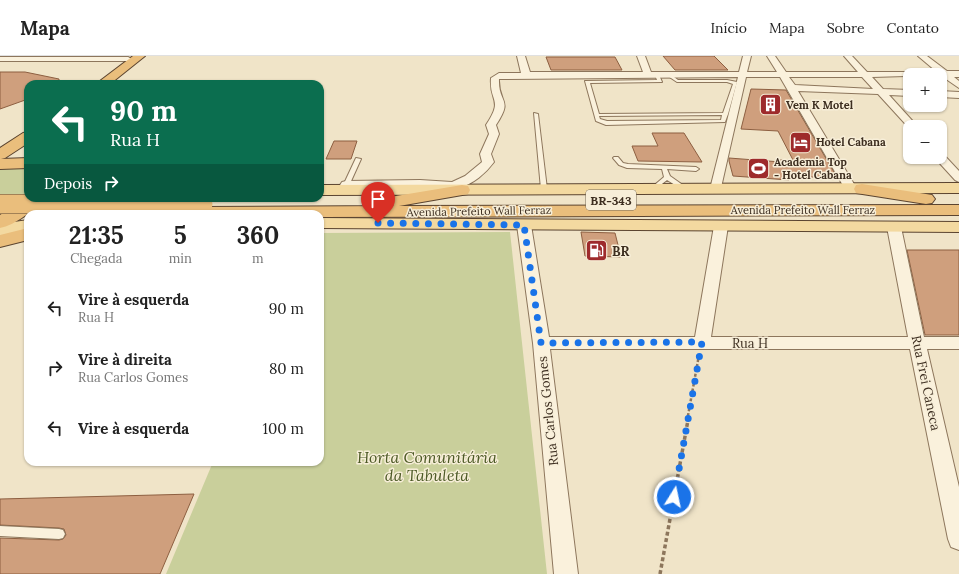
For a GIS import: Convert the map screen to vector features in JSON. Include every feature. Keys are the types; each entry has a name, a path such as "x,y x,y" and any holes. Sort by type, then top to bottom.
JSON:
{"highway":[{"path":"107,80 140,56"},
{"path":"100,80 130,57"},
{"path":"0,155 24,139"},
{"path":"0,164 24,163"},
{"path":"391,202 451,188"},
{"path":"856,189 926,199"},
{"name":"Avenida Prefeito Wall Ferraz","path":"0,210 260,207 391,202 959,199"},
{"path":"0,223 30,202"},
{"name":"BR-343","path":"237,202 260,207"},
{"name":"Avenida Prefeito Wall Ferraz","path":"0,204 199,208"},
{"path":"260,207 271,210"},
{"name":"Avenida Prefeito Wall Ferraz","path":"260,207 959,210"},
{"name":"BR-343","path":"730,226 771,218 782,210"},
{"path":"324,217 392,223"},
{"path":"0,241 24,235"}],"main road":[{"name":"Avenida Prefeito Wall Ferraz","path":"324,190 345,187 544,189 959,188"},
{"name":"Avenida Prefeito Wall Ferraz","path":"324,223 959,227"},
{"path":"0,230 24,226"}],"street":[{"path":"521,56 527,75"},
{"path":"641,56 653,75"},
{"path":"716,189 747,56"},
{"path":"771,56 856,189"},
{"path":"848,56 907,120"},
{"path":"922,56 937,68"},
{"path":"0,58 130,57"},
{"path":"451,188 464,182 484,167 488,162 485,157 485,152 491,144 494,134 491,125 502,109 502,103 494,88 495,78 499,76 903,74"},
{"path":"947,74 959,74"},
{"path":"947,76 959,86"},
{"path":"792,88 903,93"},
{"path":"947,94 959,95"},
{"path":"946,164 959,178"},
{"name":"Rua Carlos Gomes","path":"524,225 541,343 566,574"},
{"path":"702,342 730,226"},
{"name":"Rua Frei Caneca","path":"894,227 916,343 953,490 959,539"},
{"name":"Rua H","path":"541,343 959,343"}],"lane":[{"path":"653,75 660,81 587,82 598,120 606,123 723,121 735,82 677,81 670,75"},
{"path":"536,114 544,189"},
{"path":"597,115 726,114"},
{"path":"616,158 621,164 627,166 696,169"},
{"path":"345,187 358,159"},
{"path":"664,168 666,176 685,188"},
{"path":"653,189 666,176"},
{"path":"0,531 59,534"}],"path":[{"path":"660,574 702,342"}],"green space":[{"path":"0,167 24,168 24,199 0,218"},
{"name":"Horta Comunitária da Tabuleta","path":"510,232 547,574 166,574 211,466 324,466 324,233"}],"building":[{"path":"663,56 714,56 728,70 675,70"},
{"path":"546,57 615,57 622,70 551,70"},
{"path":"0,72 25,72 59,79 24,80 24,100 0,109"},
{"path":"751,89 786,90 838,179 787,175 789,180 733,176 729,158 781,162 780,160 793,160 778,131 741,129"},
{"path":"652,133 684,133 702,162 638,161 632,146 658,146"},
{"path":"334,141 357,141 351,159 326,159"},
{"path":"581,232 615,233 621,257 585,256"},
{"path":"907,250 959,250 959,335 925,335"},
{"path":"194,494 160,574 0,574 0,538 59,540 63,539 66,535 64,529 59,528 0,525 0,499"}],"place":[{"name":"Vem K Motel","path":"771,105"},
{"name":"Hotel Cabana","path":"800,142"},
{"name":"Academia Top - Hotel Cabana","path":"759,168"},
{"name":"BR","path":"596,251"}],"route":[{"path":"378,223 524,225 541,343 702,342 674,497"}]}
